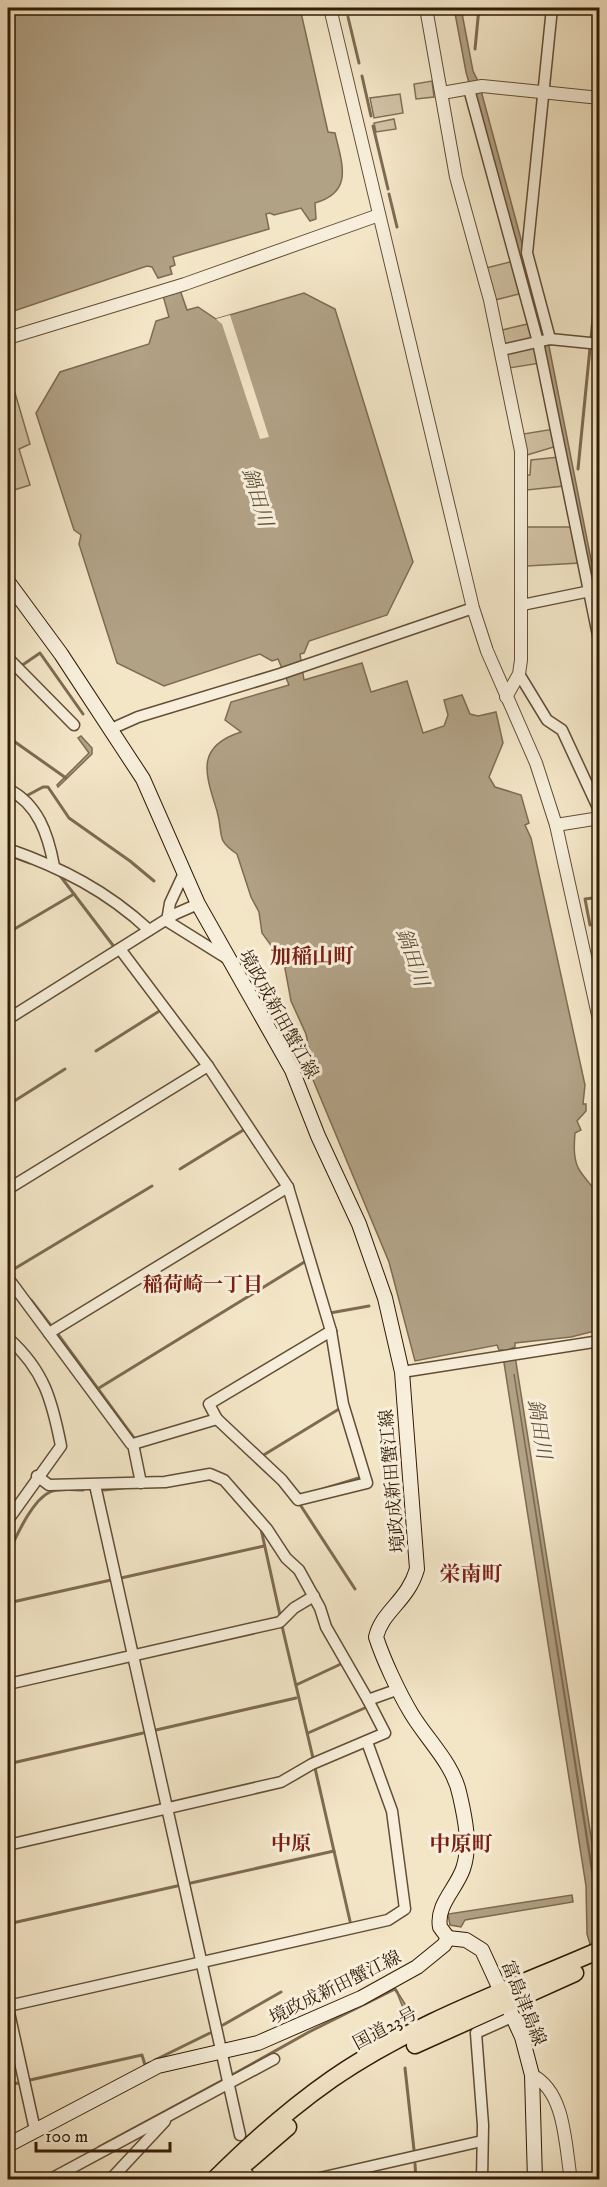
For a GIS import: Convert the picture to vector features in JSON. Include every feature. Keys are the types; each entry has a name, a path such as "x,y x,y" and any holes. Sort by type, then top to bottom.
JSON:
{"highway":[{"name":"国道23号","path":"227,2180 275,2137 343,2085 393,2055 508,2004 594,1959"},
{"name":"国道23号","path":"214,2180 257,2137 333,2079 398,2042 508,2004"}],"main road":[{"name":"境政成新田蟹江線","path":"8,582 27,605 142,779 198,904 292,1070 318,1136 359,1224 385,1298 402,1372 417,1569 413,1585 383,1620 376,1637 411,1714 448,1767 460,1793 467,1852 462,1871 441,1910 440,1928 448,1938 444,1945 417,1966 361,1998 276,2037 158,2066 8,2145"},
{"name":"富島津島線","path":"448,1938 466,1940 482,1950 508,2004 532,2075 536,2180"}],"street":[{"path":"330,8 473,608 506,697 536,763 556,825 600,1024"},
{"path":"426,8 456,177 502,350 521,451 522,605 519,674 506,697"},
{"path":"552,8 527,253 595,590 600,645"},
{"path":"442,93 474,88 600,98"},
{"path":"474,88 543,341"},
{"path":"8,338 185,284 379,215"},
{"path":"502,350 543,341 600,344"},
{"path":"522,605 595,590"},
{"path":"111,729 138,717 280,674 473,608"},
{"path":"8,658 74,725"},
{"path":"519,674 547,720 562,730 600,812"},
{"path":"8,789 21,795 32,806 49,841 54,866"},
{"path":"556,825 600,818"},
{"path":"8,849 54,866 112,898 149,930"},
{"path":"167,921 170,903 184,873"},
{"path":"8,1018 175,914 198,904"},
{"path":"167,921 228,959"},
{"path":"120,950 208,1066 288,1187 331,1331 343,1404 367,1483 298,1500 282,1480 217,1419 209,1404 331,1331"},
{"path":"8,1189 208,1066"},
{"path":"49,1333 288,1187"},
{"path":"8,1278 133,1444 141,1483"},
{"path":"8,1338 22,1352 44,1382 51,1397 62,1446 37,1476 8,1520"},
{"path":"402,1372 600,1341"},
{"path":"133,1444 217,1419"},
{"path":"8,1845 281,1782 312,1764 384,1733 368,1700 326,1627 314,1596 295,1564 286,1558 267,1529 224,1480 210,1474 141,1483 49,1485 37,1476"},
{"path":"95,1485 240,2135"},
{"path":"8,1684 280,1622 294,1608 314,1596"},
{"path":"368,1700 399,1689"},
{"path":"35,2130 8,2007 388,1920 405,1910 392,1811 367,1742"},
{"path":"482,2180 476,2033 508,2004"},
{"path":"49,2180 274,2059"},
{"path":"532,2075 543,2080 551,2090 561,2118 571,2180"},
{"path":"110,2180 171,2114"},
{"path":"311,2180 482,2141"}],"shaded area":[{"path":"432,81 434,97 416,99 414,84"},
{"path":"400,94 403,113 374,118 370,98"},
{"path":"394,119 396,129 376,132 374,123"},
{"path":"514,261 523,293 495,300 486,268"},
{"path":"532,323 536,340 505,345 502,330"},
{"path":"538,346 541,363 509,368 507,354"},
{"path":"8,369 30,444 19,449 30,485 8,492"},
{"path":"554,429 557,446 527,455 523,434"},
{"path":"559,457 564,486 527,490 527,475 530,475 531,460"},
{"path":"527,527 572,527 580,563 527,566"}],"water":[{"path":"8,8 300,8 328,132 335,133 340,155 342,176 336,192 315,203 316,219 310,221 301,208 274,215 266,214 269,229 173,257 175,265 170,267 172,274 158,278 152,267 147,266 8,313"},
{"path":"454,8 461,8 473,71 479,83 547,336 599,600 599,628 541,338 466,72"},
{"name":"鍋田川","path":"179,287 187,310 198,307 216,319 304,293 335,309 413,562 387,615 309,641 304,653 300,654 304,680 362,663 371,692 407,681 423,733 444,726 448,715 444,700 462,695 470,714 478,716 496,712 503,743 489,777 495,787 521,795 529,823 525,825 531,838 585,1085 583,1104 586,1104 586,1111 577,1121 581,1130 575,1133 574,1153 578,1167 599,1199 599,1330 571,1337 515,1343 515,1347 510,1349 511,1358 515,1356 599,1887 599,1912 514,1374 599,1918 599,1974 587,1934 586,1886 502,1350 499,1350 497,1345 415,1361 389,1262 311,1075 313,1069 306,1034 291,1001 284,963 262,933 259,912 251,897 237,854 230,849 221,836 207,774 207,764 216,746 226,738 241,732 225,720 231,702 289,685 278,659 272,661 260,654 164,686 117,663 79,544 81,535 74,530 36,413 60,372 149,344 156,321 169,317 162,292"},
{"path":"81,736 92,748 92,754 58,787 57,785 89,753 78,738"},
{"path":"572,1895 573,1902 465,1920 461,1927 450,1925 448,1914"},
{"path":"395,1988 410,2012 408,2024 405,2024 406,2015"}],"pier":[{"path":"230,315 269,437 260,439 222,324 216,319"}],"waterway":[{"path":"475,49 479,8"},
{"path":"348,17 359,63"},
{"path":"362,76 371,116"},
{"path":"373,126 388,189"},
{"path":"389,194 397,227"},
{"path":"591,339 600,248"},
{"path":"578,469 590,348"},
{"path":"21,666 40,653 83,714"},
{"path":"8,737 66,778"},
{"path":"28,795 43,787 48,787 69,818 154,881"},
{"path":"8,855 30,863"},
{"path":"58,873 115,948"},
{"path":"11,931 74,894"},
{"path":"590,925 585,899 600,897"},
{"path":"96,1051 161,1010"},
{"path":"8,1105 65,1069"},
{"path":"180,1169 245,1129"},
{"path":"9,1272 152,1186"},
{"path":"99,1388 306,1261"},
{"path":"31,1300 52,1327"},
{"path":"330,1313 369,1306"},
{"path":"57,1333 134,1438"},
{"path":"262,1456 339,1409"},
{"path":"323,1489 362,1477"},
{"path":"104,1490 123,1488"},
{"path":"8,1554 25,1520 43,1496 58,1490 83,1490"},
{"path":"301,1506 355,1589"},
{"path":"261,1529 280,1615"},
{"path":"121,1578 264,1546"},
{"path":"8,1603 111,1580"},
{"path":"282,1626 313,1758"},
{"path":"296,1685 343,1663"},
{"path":"156,1730 296,1698"},
{"path":"308,1733 367,1707"},
{"path":"8,1764 143,1733"},
{"path":"315,1768 350,1921"},
{"path":"191,1883 334,1851"},
{"path":"8,1924 177,1886"},
{"path":"232,2075 309,2032 395,1989 397,1992"},
{"path":"223,2025 281,1992"},
{"path":"155,2060 210,2033"},
{"path":"30,2080 142,2055 145,2065 149,2063"},
{"path":"405,2068 414,2150"},
{"path":"99,2147 223,2080"},
{"path":"8,2085 18,2083"},
{"path":"415,2164 416,2180"},
{"path":"40,2180 49,2175"}],"district":[{"name":"加稲山町","path":"312,956"},
{"name":"稲荷崎一丁目","path":"203,1284"},
{"name":"栄南町","path":"471,1574"},
{"name":"中原","path":"291,1843"},
{"name":"中原町","path":"461,1844"}]}
